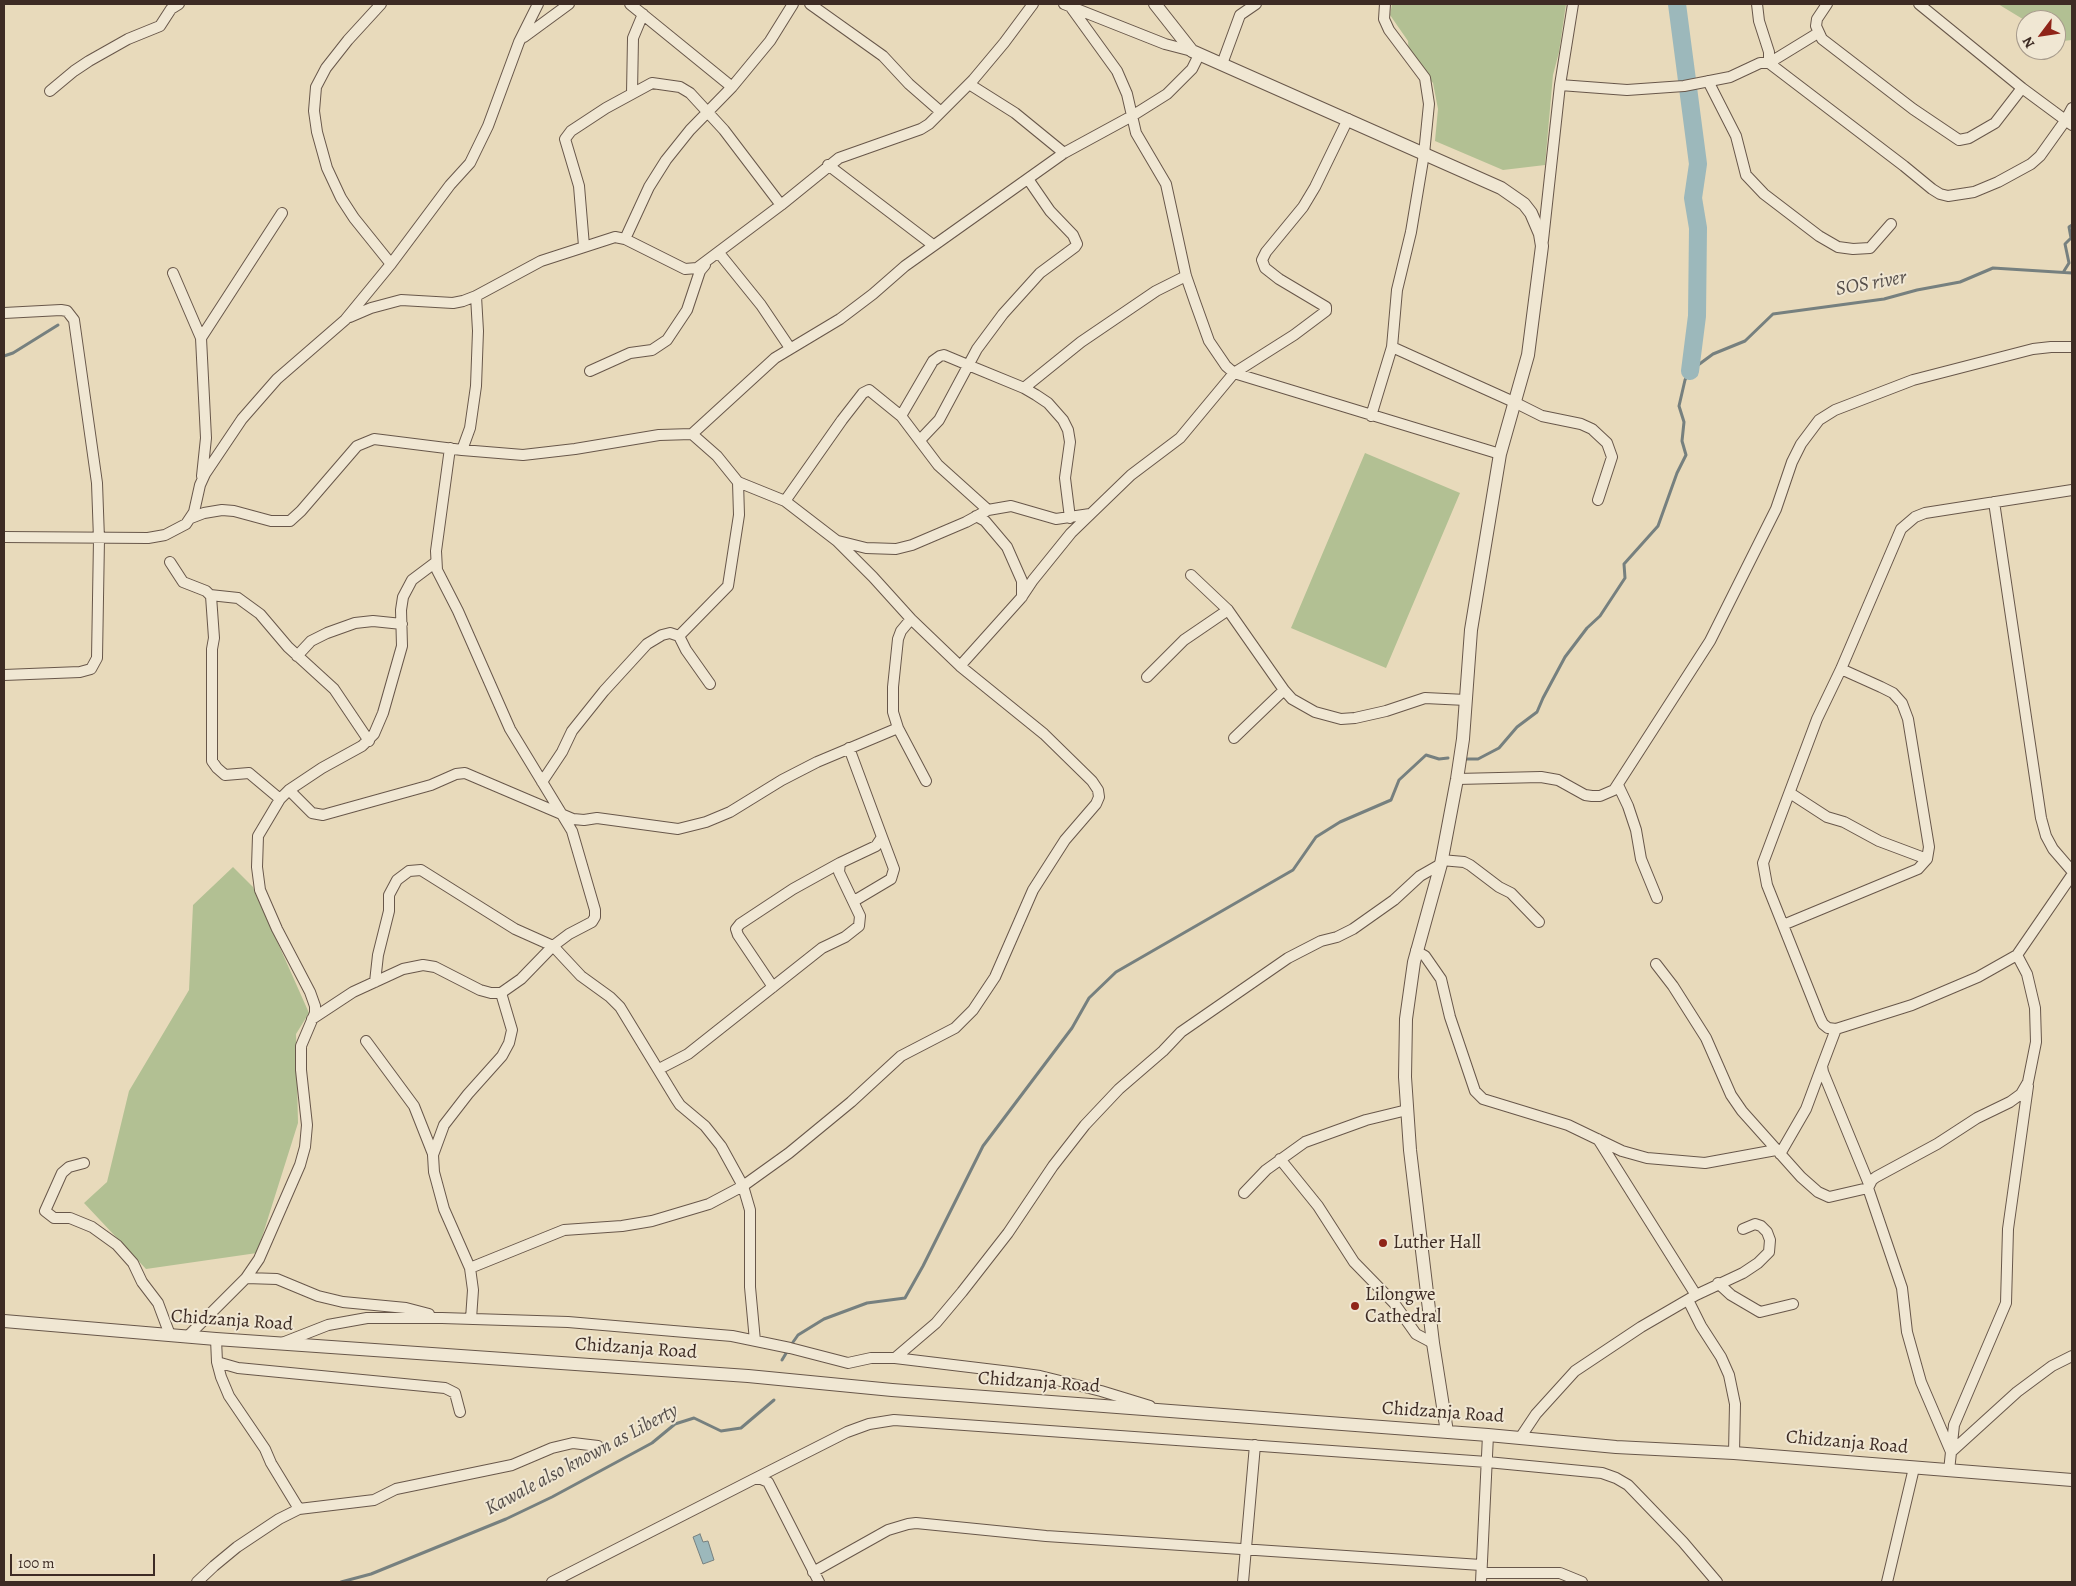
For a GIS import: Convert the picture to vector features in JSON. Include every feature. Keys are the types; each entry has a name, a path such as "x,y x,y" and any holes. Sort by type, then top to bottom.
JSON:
{"street":[{"path":"50,91 89,61 128,39 160,26 171,9 179,4"},
{"path":"382,4 348,40 326,68 316,87 314,111 317,132 327,168 342,198 390,264"},
{"path":"200,485 214,460 242,419 276,379 345,320 450,185 470,163 488,126 518,42 538,4"},
{"path":"518,42 569,4"},
{"path":"630,4 732,87"},
{"path":"625,239 656,173 690,130 732,87 770,41 793,4"},
{"path":"810,4 883,56 908,84 941,112"},
{"path":"345,320 371,308 393,302 453,302 476,296 541,261 615,237 625,239 685,269 697,268 719,253 839,158 851,152 921,129 969,84 1004,43 1033,4"},
{"path":"1155,4 1196,53"},
{"path":"1222,64 1240,15 1256,4"},
{"path":"1371,416 1392,347 1397,290 1411,232 1424,154 1429,104 1425,78 1389,30 1384,19 1385,4"},
{"path":"1447,1432 1433,1343 1407,1110 1406,1019 1416,951 1441,862 1457,779 1466,700 1471,630 1500,454 1516,403 1528,355 1560,85 1573,4"},
{"path":"1757,4 1759,20 1769,52 1769,63"},
{"path":"1827,4 1816,18 1818,33 1822,39 1959,140 1969,138 1995,123 2022,88"},
{"path":"1919,4 2022,88 2069,123"},
{"path":"1067,5 1165,44 1196,53 1222,64 1456,167 1514,196 1531,213 1540,234 1542,246"},
{"path":"1067,5 1118,71 1127,94 1133,125 1141,144 1166,184 1186,276 1209,341 1226,366 1234,373 1500,454"},
{"path":"632,93 634,38 643,14"},
{"path":"1560,85 1626,90 1684,86 1730,77 1760,63 1769,63 1818,33"},
{"path":"4,537 99,539 157,537 174,532 191,518 204,513 222,510 234,511 271,521 290,521 301,512 357,446 365,442 383,440 462,450 523,455 575,449 659,435 692,434 775,358 840,319 933,245 1064,153 1132,116 1174,88 1192,69 1196,53"},
{"path":"1769,63 1940,194 1955,196 1974,192 2020,170 2040,156 2069,123 2072,108"},
{"path":"1708,81 1736,136 1746,176 1764,194 1819,236 1838,247 1853,249 1870,248 1891,224"},
{"path":"584,246 579,186 565,139 571,131 632,93 652,83 680,87 690,93 708,111 781,204"},
{"path":"969,84 1015,113 1064,153"},
{"path":"960,666 1022,598 1033,580 1057,550 1090,514 1131,476 1180,438 1234,373 1326,312 1326,307 1279,279 1265,268 1262,260 1266,252 1312,194 1348,120"},
{"path":"828,165 933,245"},
{"path":"920,440 939,420 976,349 1002,314 1040,274 1077,244 1074,235 1057,220 1028,179"},
{"path":"201,338 282,213"},
{"path":"719,253 756,300 790,348"},
{"path":"590,371 630,353 652,350 667,340 687,310 700,271 707,262"},
{"path":"173,273 201,338 206,438 200,485 191,518"},
{"path":"1024,388 1081,342 1156,291 1186,276"},
{"path":"462,450 470,428 476,386 478,331 476,296"},
{"path":"4,313 61,310 67,311 74,320 96,483 99,539 97,658 91,669 80,672 4,675"},
{"path":"1392,347 1542,416 1581,424 1592,429 1607,443 1611,450 1611,464 1598,500"},
{"path":"1457,779 1541,777 1558,780 1585,795 1608,794 1618,785 1710,641 1776,509 1792,462 1819,420 1835,410 1913,380 2033,349 2072,347"},
{"path":"901,416 936,357 944,355 1024,388 1048,403 1063,420 1068,430 1070,442 1065,478 1070,518"},
{"path":"785,501 842,420 866,391 872,391 901,416 938,465 988,510"},
{"path":"470,1268 564,1230 622,1226 652,1221 709,1204 743,1186 809,1136 901,1056 941,1036 965,1020 995,977 1030,897 1042,875 1065,840 1096,804 1099,797 1098,790 1092,782 1064,752 960,666 911,619 837,541 785,501 738,482 716,456 692,434"},
{"path":"312,1019 333,1004 376,982 403,969 423,964 435,967 480,990 501,993 521,979 553,946 569,934 592,922 595,917 595,910 572,831 510,729 458,611 437,570 436,562 450,448"},
{"path":"679,636 728,586 739,515 738,482"},
{"path":"2072,490 1926,514 1915,517 1901,529 1841,669 1817,719 1763,863 1767,885 1820,1018 1828,1028 1836,1028 1912,1004 1978,977 2017,955 2072,875"},
{"path":"1994,502 2041,818 2046,836 2053,849 2072,871"},
{"path":"837,541 866,548 896,548 912,545 988,510 1010,506 1056,519 1090,514"},
{"path":"976,516 985,522 1007,547 1022,581 1022,598"},
{"path":"170,562 183,582 206,591 210,595 214,638 212,649 212,760 225,775 249,773 280,799"},
{"path":"188,1336 246,1278 259,1259 300,1165 305,1147 307,1125 300,1046 312,1019 315,1006 260,890 258,836 280,799 289,790 322,768 369,741 374,734 402,646 403,597 412,580 436,562"},
{"path":"1191,575 1228,610 1292,699 1315,712 1341,719 1370,715 1425,698 1466,700"},
{"path":"210,595 222,595 245,602 260,614 297,656 334,689 369,741"},
{"path":"1147,677 1184,640 1228,610"},
{"path":"911,619 901,631 897,648 892,698 893,712 898,728 926,780"},
{"path":"297,656 311,642 355,623 373,621 402,624"},
{"path":"542,782 562,752 572,731 626,666 647,644 662,635 670,633 679,636 686,650 710,684"},
{"path":"1783,925 1918,869 1927,859 1928,847 1908,719 1902,703 1892,693 1841,669"},
{"path":"1234,738 1284,690"},
{"path":"289,790 312,812 323,815 431,785 456,774 464,773 572,819 597,818 678,829 706,822 730,812 782,780 849,748 898,728"},
{"path":"849,748 894,868 891,879 854,901"},
{"path":"1618,785 1628,806 1636,830 1641,859 1657,898"},
{"path":"1790,793 1828,816 1844,822 1880,841 1927,859"},
{"path":"774,987 738,935 736,929 740,924 793,889 876,846 882,837"},
{"path":"895,1358 936,1323 962,1292 1008,1233 1053,1166 1085,1126 1119,1089 1163,1051 1181,1032 1288,958 1321,941 1353,930 1394,900 1420,876 1441,862 1464,862 1470,865 1511,894 1539,922"},
{"path":"659,1069 688,1054 822,948 845,937 859,926 860,916 839,872 840,863"},
{"path":"376,982 378,955 388,911 389,895 397,880 409,871 420,870 514,930 553,946 581,976 610,996 620,1007 680,1105 705,1126 721,1146 743,1186 750,1210 750,1287 755,1341"},
{"path":"1416,951 1426,956 1441,979 1450,1017 1479,1096 1568,1125 1622,1151 1647,1158 1705,1162 1778,1152 1806,1109 1836,1028"},
{"path":"1949,1471 1954,1424 2006,1303 2008,1229 2028,1082 2036,1042 2036,1008 2027,974 2017,955"},
{"path":"1656,964 1674,986 1706,1038 1731,1095 1742,1111 1801,1177 1823,1196 1836,1196 1868,1186 1876,1177 1937,1144 1977,1118 2010,1102 2020,1094 2028,1082"},
{"path":"433,1155 444,1125 468,1094 502,1056 509,1043 512,1030 501,993"},
{"path":"366,1041 414,1106 433,1155 434,1172 444,1208 470,1268 473,1290 471,1319"},
{"path":"1822,1066 1868,1186 1902,1288 1907,1332 1921,1382 1950,1452"},
{"path":"1244,1193 1266,1170 1305,1142 1366,1120 1407,1110"},
{"path":"1598,1139 1692,1297 1701,1326 1721,1357 1729,1375 1735,1404 1734,1453"},
{"path":"1280,1159 1318,1206 1354,1262 1394,1303 1416,1334 1433,1343"},
{"path":"84,1163 69,1167 62,1173 45,1211 54,1218 70,1218 92,1227 117,1245 133,1263 142,1282 158,1303 170,1335"},
{"path":"1520,1438 1536,1414 1575,1371 1641,1327 1692,1297 1742,1273 1758,1263 1769,1252 1770,1240 1762,1226 1755,1224 1743,1229"},
{"path":"246,1278 277,1279 318,1296 343,1302 406,1308 442,1318"},
{"path":"1718,1283 1731,1295 1760,1312 1793,1304"},
{"path":"282,1343 310,1330 347,1320 367,1318 568,1322 732,1336 848,1363 871,1358 895,1358 1040,1376 1101,1391 1167,1412"},
{"name":"Chidzanja Road","path":"4,1321 216,1339 748,1376 901,1391 1167,1412 1488,1435 1616,1447 1734,1453 2072,1480"},
{"path":"216,1339 217,1362 229,1396 265,1449 271,1463 299,1509"},
{"path":"1950,1452 2017,1392 2052,1366 2072,1356"},
{"path":"217,1362 238,1368 446,1388 455,1393 460,1412"},
{"path":"552,1582 847,1432 869,1424 894,1420 1486,1462 1602,1473 1628,1485 1717,1582"},
{"path":"1481,1573 1488,1435"},
{"path":"197,1582 237,1547 279,1519 299,1509 374,1500 396,1489 512,1465 552,1448 573,1443 598,1446"},
{"path":"1243,1582 1255,1445"},
{"path":"1887,1582 1914,1468"},
{"path":"754,1479 762,1479 768,1482 819,1582"},
{"path":"813,1572 888,1530 908,1524 1246,1550 1481,1573 1560,1573 1582,1582"}],"green space":[{"path":"1392,4 1566,4 1559,52 1553,75 1545,165 1503,170 1435,141 1438,109 1433,83 1409,54 1408,41 1390,15"},
{"path":"1998,4 2072,4 2072,40 2066,41 2066,10 2016,10 2016,15"},
{"path":"1365,453 1460,493 1386,668 1291,628"},
{"path":"233,867 253,887 309,1013 296,1034 298,1123 257,1253 146,1269 84,1203 107,1182 129,1091 189,990 193,905"}],"water":[{"path":"700,1534 703,1542 708,1541 714,1560 703,1564 693,1537"}],"waterway":[{"path":"1677,4 1698,164 1693,198 1698,228 1697,316 1690,371"},
{"path":"2064,271 2069,263 2065,244 2071,238 2069,227 2072,225"},
{"name":"Kawale also known as Liberty","path":"1464,759 1478,759 1499,748 1517,727 1537,712 1565,657 1587,628 1600,616 1625,578 1624,564 1658,526 1677,473 1686,455 1682,441 1684,422 1679,406 1685,380 1690,371 1713,354 1745,341 1773,314 1884,299 1917,290 1960,282 1993,268 2072,273"},
{"path":"4,356 13,353 58,325"},
{"name":"Kawale also known as Liberty","path":"791,1345 798,1335 824,1319 867,1303 905,1298 983,1146 1072,1028 1089,998 1116,972 1293,870 1316,837 1340,822 1391,800 1399,780 1426,755 1439,759 1448,758"},
{"name":"Kawale also known as Liberty","path":"782,1360 788,1350"},
{"name":"Kawale also known as Liberty","path":"341,1582 371,1574 506,1519 552,1497 652,1443 675,1424 694,1418 721,1431 741,1428 774,1400"}],"place":[{"name":"Luther Hall","path":"1383,1243"},
{"name":"Lilongwe Cathedral","path":"1355,1306"}],"water label":[{"name":"SOS river","path":"1871,284"}]}
